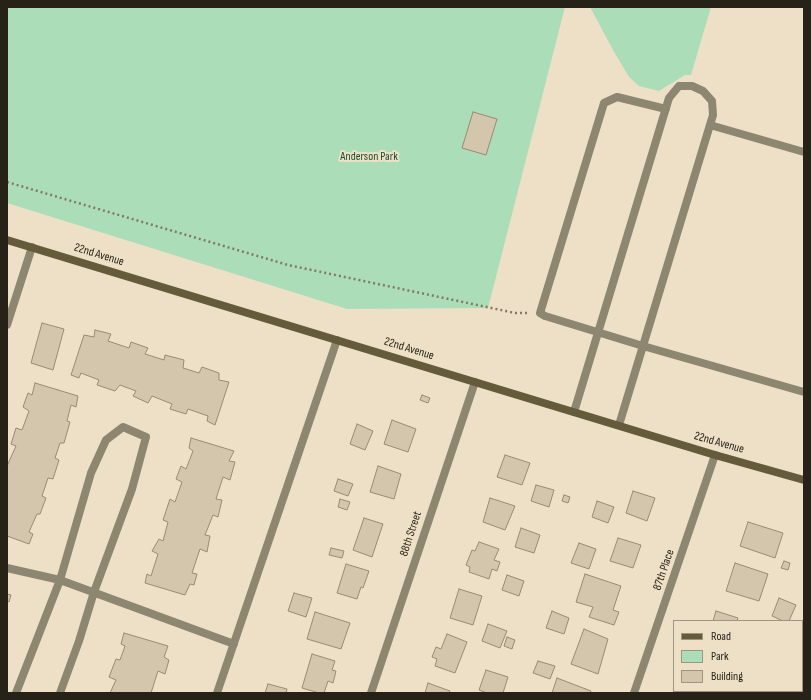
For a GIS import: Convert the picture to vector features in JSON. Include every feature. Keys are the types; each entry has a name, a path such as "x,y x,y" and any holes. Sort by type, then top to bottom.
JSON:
{"street":[{"path":"574,412 666,109 670,98 679,86 692,86 703,90 712,101 713,115 619,425"},
{"path":"666,109 617,97 604,103 540,313 545,316 643,346 804,392"},
{"path":"710,125 804,152"},
{"name":"22nd Avenue","path":"7,240 574,412 804,480"},
{"path":"7,325 32,247"},
{"path":"217,693 337,340"},
{"name":"88th Street","path":"371,693 475,382"},
{"path":"16,693 60,580 91,474 106,440 123,426 146,438 132,489 94,592 79,641 60,693"},
{"name":"87th Place","path":"634,693 716,454"},
{"path":"7,568 60,580 234,644"}],"path":[{"path":"7,182 288,265 515,313 540,313"}],"green space":[{"name":"Anderson Park","path":"7,7 565,7 488,308 347,309 7,203"},
{"path":"590,7 711,7 691,75 685,75 659,91 639,86 629,77"}],"building":[{"path":"473,112 497,119 486,155 462,148"},
{"path":"42,323 64,329 53,370 31,363"},
{"path":"95,330 111,334 108,341 129,348 131,342 148,348 145,354 164,360 165,355 184,360 183,368 199,373 202,367 219,373 219,380 229,382 215,425 207,421 208,416 188,409 186,414 170,409 172,404 152,396 148,403 133,396 136,391 120,385 115,391 97,385 99,380 81,373 79,378 71,375 84,335 94,337"},
{"path":"35,383 78,396 76,407 71,405 67,421 70,422 64,443 60,443 55,458 59,460 53,479 48,478 42,496 46,498 40,514 37,514 29,532 33,534 29,544 7,536 7,466 16,446 11,444 16,428 22,430 29,411 23,407 28,393 32,395"},
{"path":"422,395 430,398 428,403 420,400"},
{"path":"392,420 416,429 408,452 384,444"},
{"path":"357,424 373,431 365,450 350,444"},
{"path":"191,438 234,451 229,461 235,462 230,480 223,477 216,499 222,500 218,517 213,515 205,535 210,536 207,552 200,549 192,573 197,574 194,585 190,584 185,595 145,583 147,574 151,576 158,554 152,551 159,539 163,541 168,522 163,520 170,499 175,502 182,482 176,479 181,466 186,469 193,451 189,448"},
{"path":"505,455 530,463 522,485 497,477"},
{"path":"378,466 401,474 394,499 370,492"},
{"path":"338,479 353,484 348,496 334,491"},
{"path":"536,485 554,490 549,507 531,501"},
{"path":"633,491 655,498 647,521 626,513"},
{"path":"564,495 570,497 568,503 562,501"},
{"path":"490,498 515,506 505,530 483,522"},
{"path":"340,499 350,502 347,510 338,507"},
{"path":"597,501 614,507 608,523 592,517"},
{"path":"364,518 383,524 372,557 353,550"},
{"path":"748,522 783,533 775,558 740,546"},
{"path":"521,528 540,535 534,553 515,547"},
{"path":"618,538 641,545 633,568 610,561"},
{"path":"479,542 499,549 494,560 500,562 497,571 492,569 489,579 469,572 470,567 466,565 472,550 475,551"},
{"path":"579,543 596,549 589,569 571,563"},
{"path":"331,548 344,551 342,558 329,555"},
{"path":"784,561 790,563 788,570 781,568"},
{"path":"735,563 768,574 759,601 726,591"},
{"path":"346,564 369,571 357,599 337,593"},
{"path":"585,574 621,586 613,610 619,612 614,625 589,617 593,607 576,602"},
{"path":"507,575 524,581 519,596 502,590"},
{"path":"459,589 482,596 473,625 450,618"},
{"path":"294,593 312,598 306,617 288,611"},
{"path":"7,594 11,595 9,602 7,601"},
{"path":"779,598 796,605 789,620 781,620 772,616"},
{"path":"552,611 569,618 564,634 546,628"},
{"path":"716,611 738,618 737,620 713,620"},
{"path":"315,612 350,623 341,649 307,639"},
{"path":"488,624 507,631 500,648 482,641"},
{"path":"584,629 608,639 598,674 571,664"},
{"path":"124,633 168,646 164,657 169,660 165,674 158,671 151,693 110,693 116,680 109,677 116,659 120,660 125,646 121,644"},
{"path":"447,634 467,642 455,673 435,666 437,659 432,657 436,647 441,649"},
{"path":"507,637 515,640 512,649 504,646"},
{"path":"312,654 335,661 332,670 336,671 333,683 328,681 324,693 302,688"},
{"path":"538,661 555,666 550,679 533,673"},
{"path":"486,670 508,677 503,693 487,693 479,690"},
{"path":"557,678 591,691 590,693 552,693"},
{"path":"428,683 450,691 449,693 425,693"},
{"path":"268,684 287,689 286,693 265,693"},
{"path":"803,691 804,693 790,693"},
{"path":"690,692 718,692 718,693"}]}
